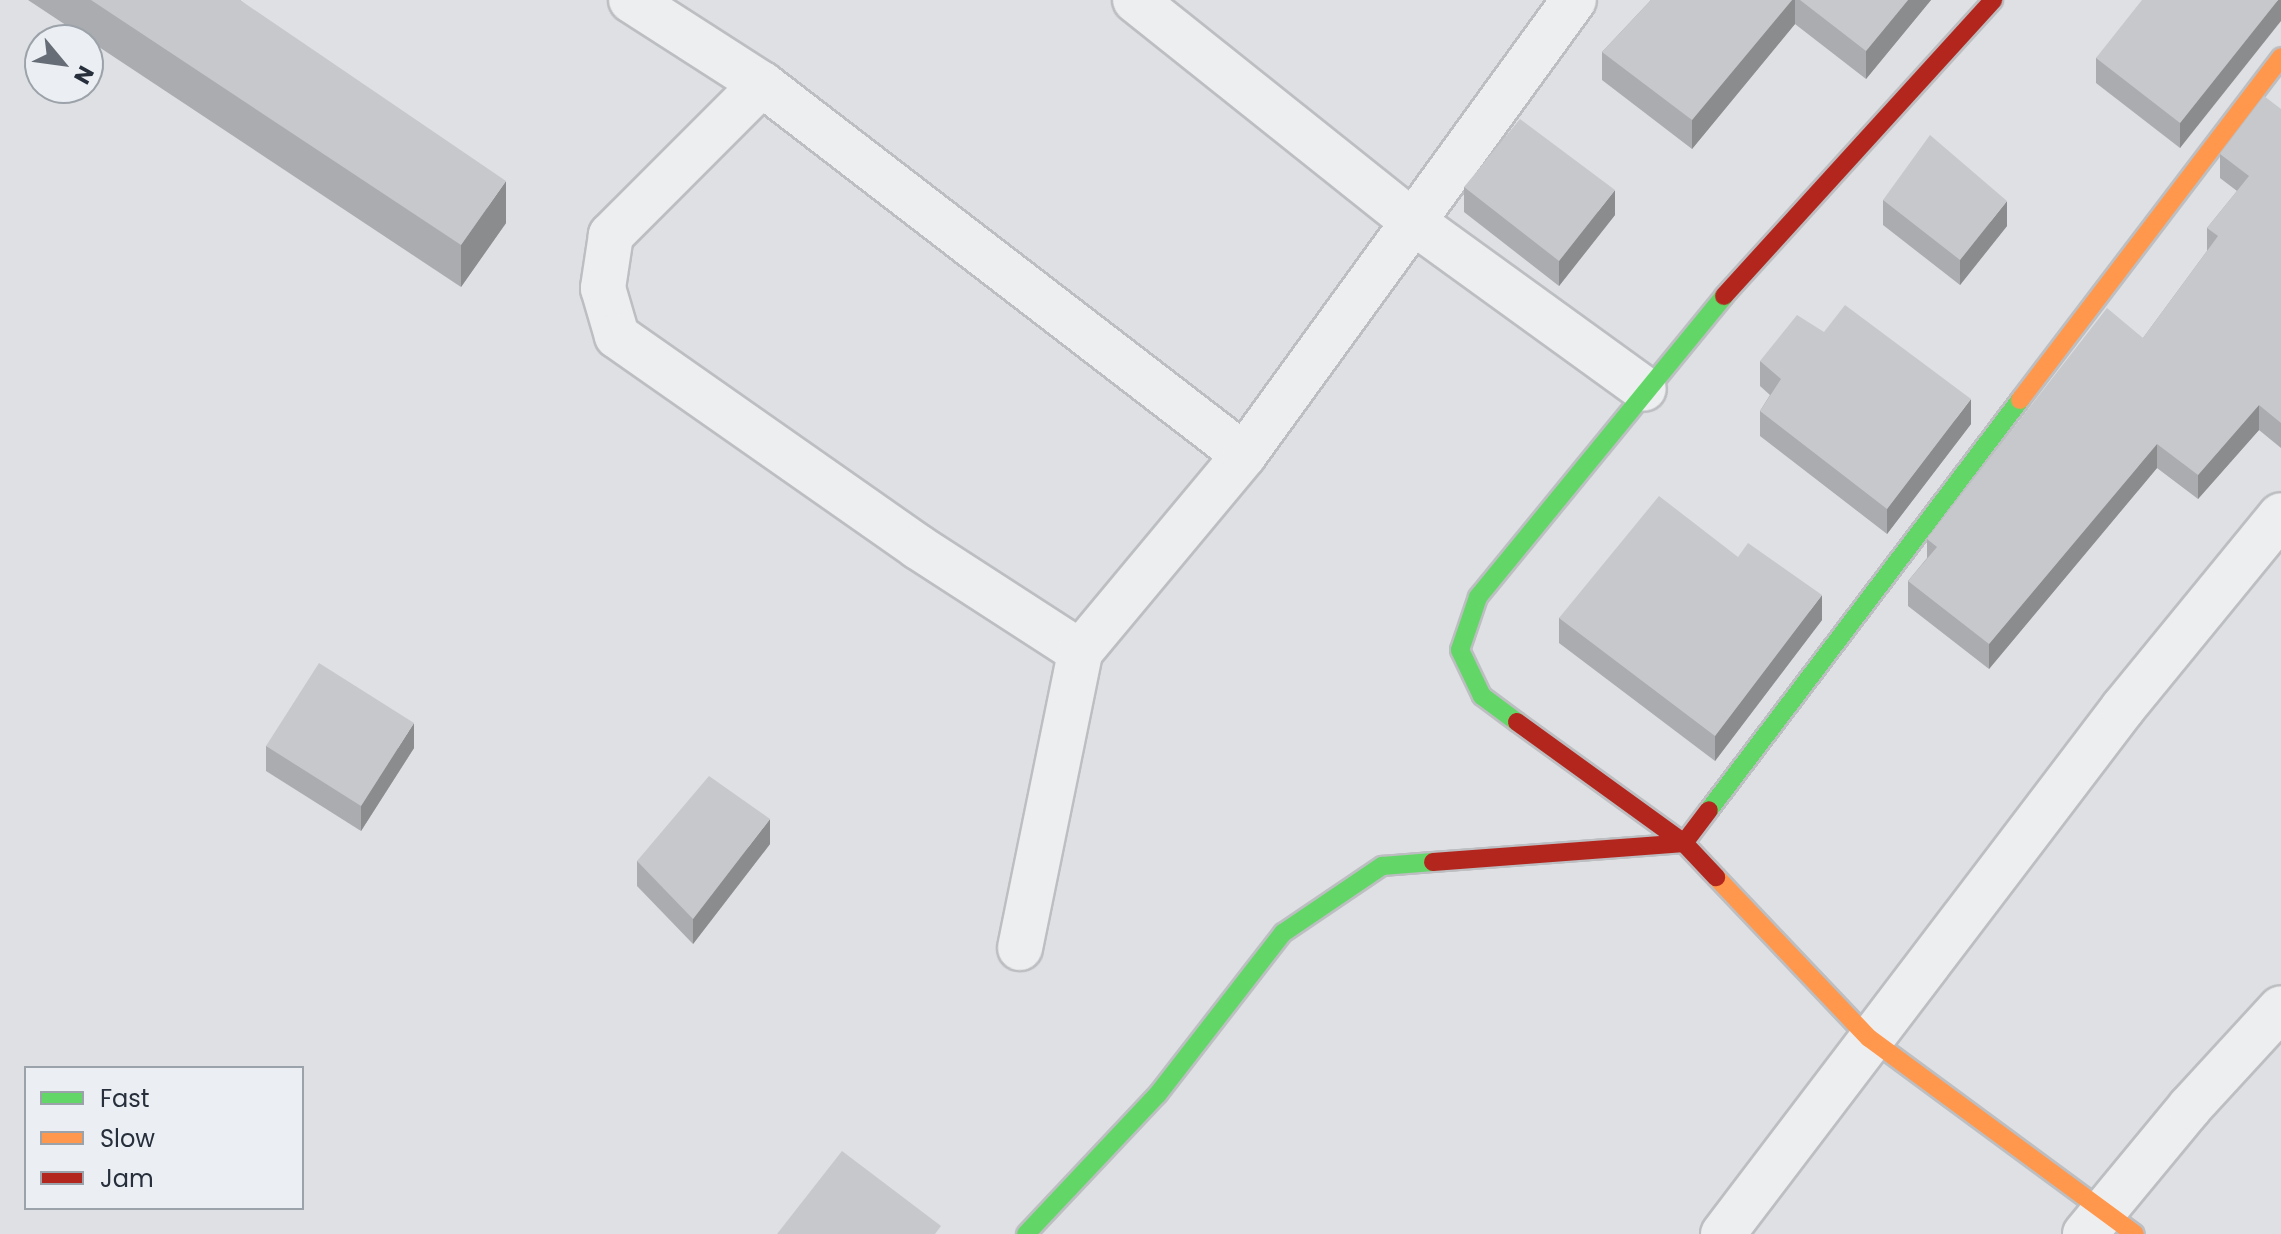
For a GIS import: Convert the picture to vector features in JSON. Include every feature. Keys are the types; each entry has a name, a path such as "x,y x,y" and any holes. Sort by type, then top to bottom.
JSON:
{"street":[{"path":"631,0 762,84 1244,455"},
{"path":"1135,0 1412,221 1644,389"},
{"path":"1020,948 1080,652 1244,455 1574,0"},
{"path":"1993,0 1805,202 1644,389 1478,597 1460,650 1482,696 1684,843 1869,1038 2107,1226 2281,1008"},
{"path":"1026,1234 1158,1094 1283,933 1382,866 1684,843 2281,57"},
{"path":"762,84 611,235 603,288 617,336 918,547 1080,652"},
{"path":"1723,1234 1869,1038 2123,708 2281,515"}],"building":[{"path":"91,0 240,0 506,181 461,245"},
{"path":"1651,0 1792,0 1692,120 1602,52"},
{"path":"1800,0 1908,0 1866,51"},
{"path":"2142,0 2278,0 2180,123 2096,58"},
{"path":"2264,96 2281,109 2281,423 2259,405 2198,475 2157,444 1989,644 1908,581 1937,547 1927,539 2107,308 2143,338 2218,236 2207,228 2249,176 2220,154"},
{"path":"1520,119 1615,190 1559,261 1464,187"},
{"path":"1930,135 2007,201 1960,260 1883,200"},
{"path":"1845,305 1971,399 1887,509 1760,411 1781,379 1760,361 1797,315 1824,332"},
{"path":"1659,496 1738,557 1748,543 1822,595 1715,736 1559,618"},
{"path":"319,663 414,723 361,806 266,746"},
{"path":"709,776 770,819 693,919 637,861"},
{"path":"842,1151 941,1226 935,1234 777,1234"}],"traffic: fast":[{"path":"1517,722 1482,696 1460,650 1478,597 1724,296"},
{"path":"1709,810 2020,400"},
{"path":"1026,1234 1158,1094 1283,933 1382,866 1433,862"}],"traffic: slow":[{"path":"2020,400 2281,57"},
{"path":"1716,877 1869,1038 2135,1234"}],"traffic: jam":[{"path":"1724,296 1993,0"},
{"path":"1517,722 1684,843 1716,877"},
{"path":"1433,862 1684,843 1709,810"}]}
